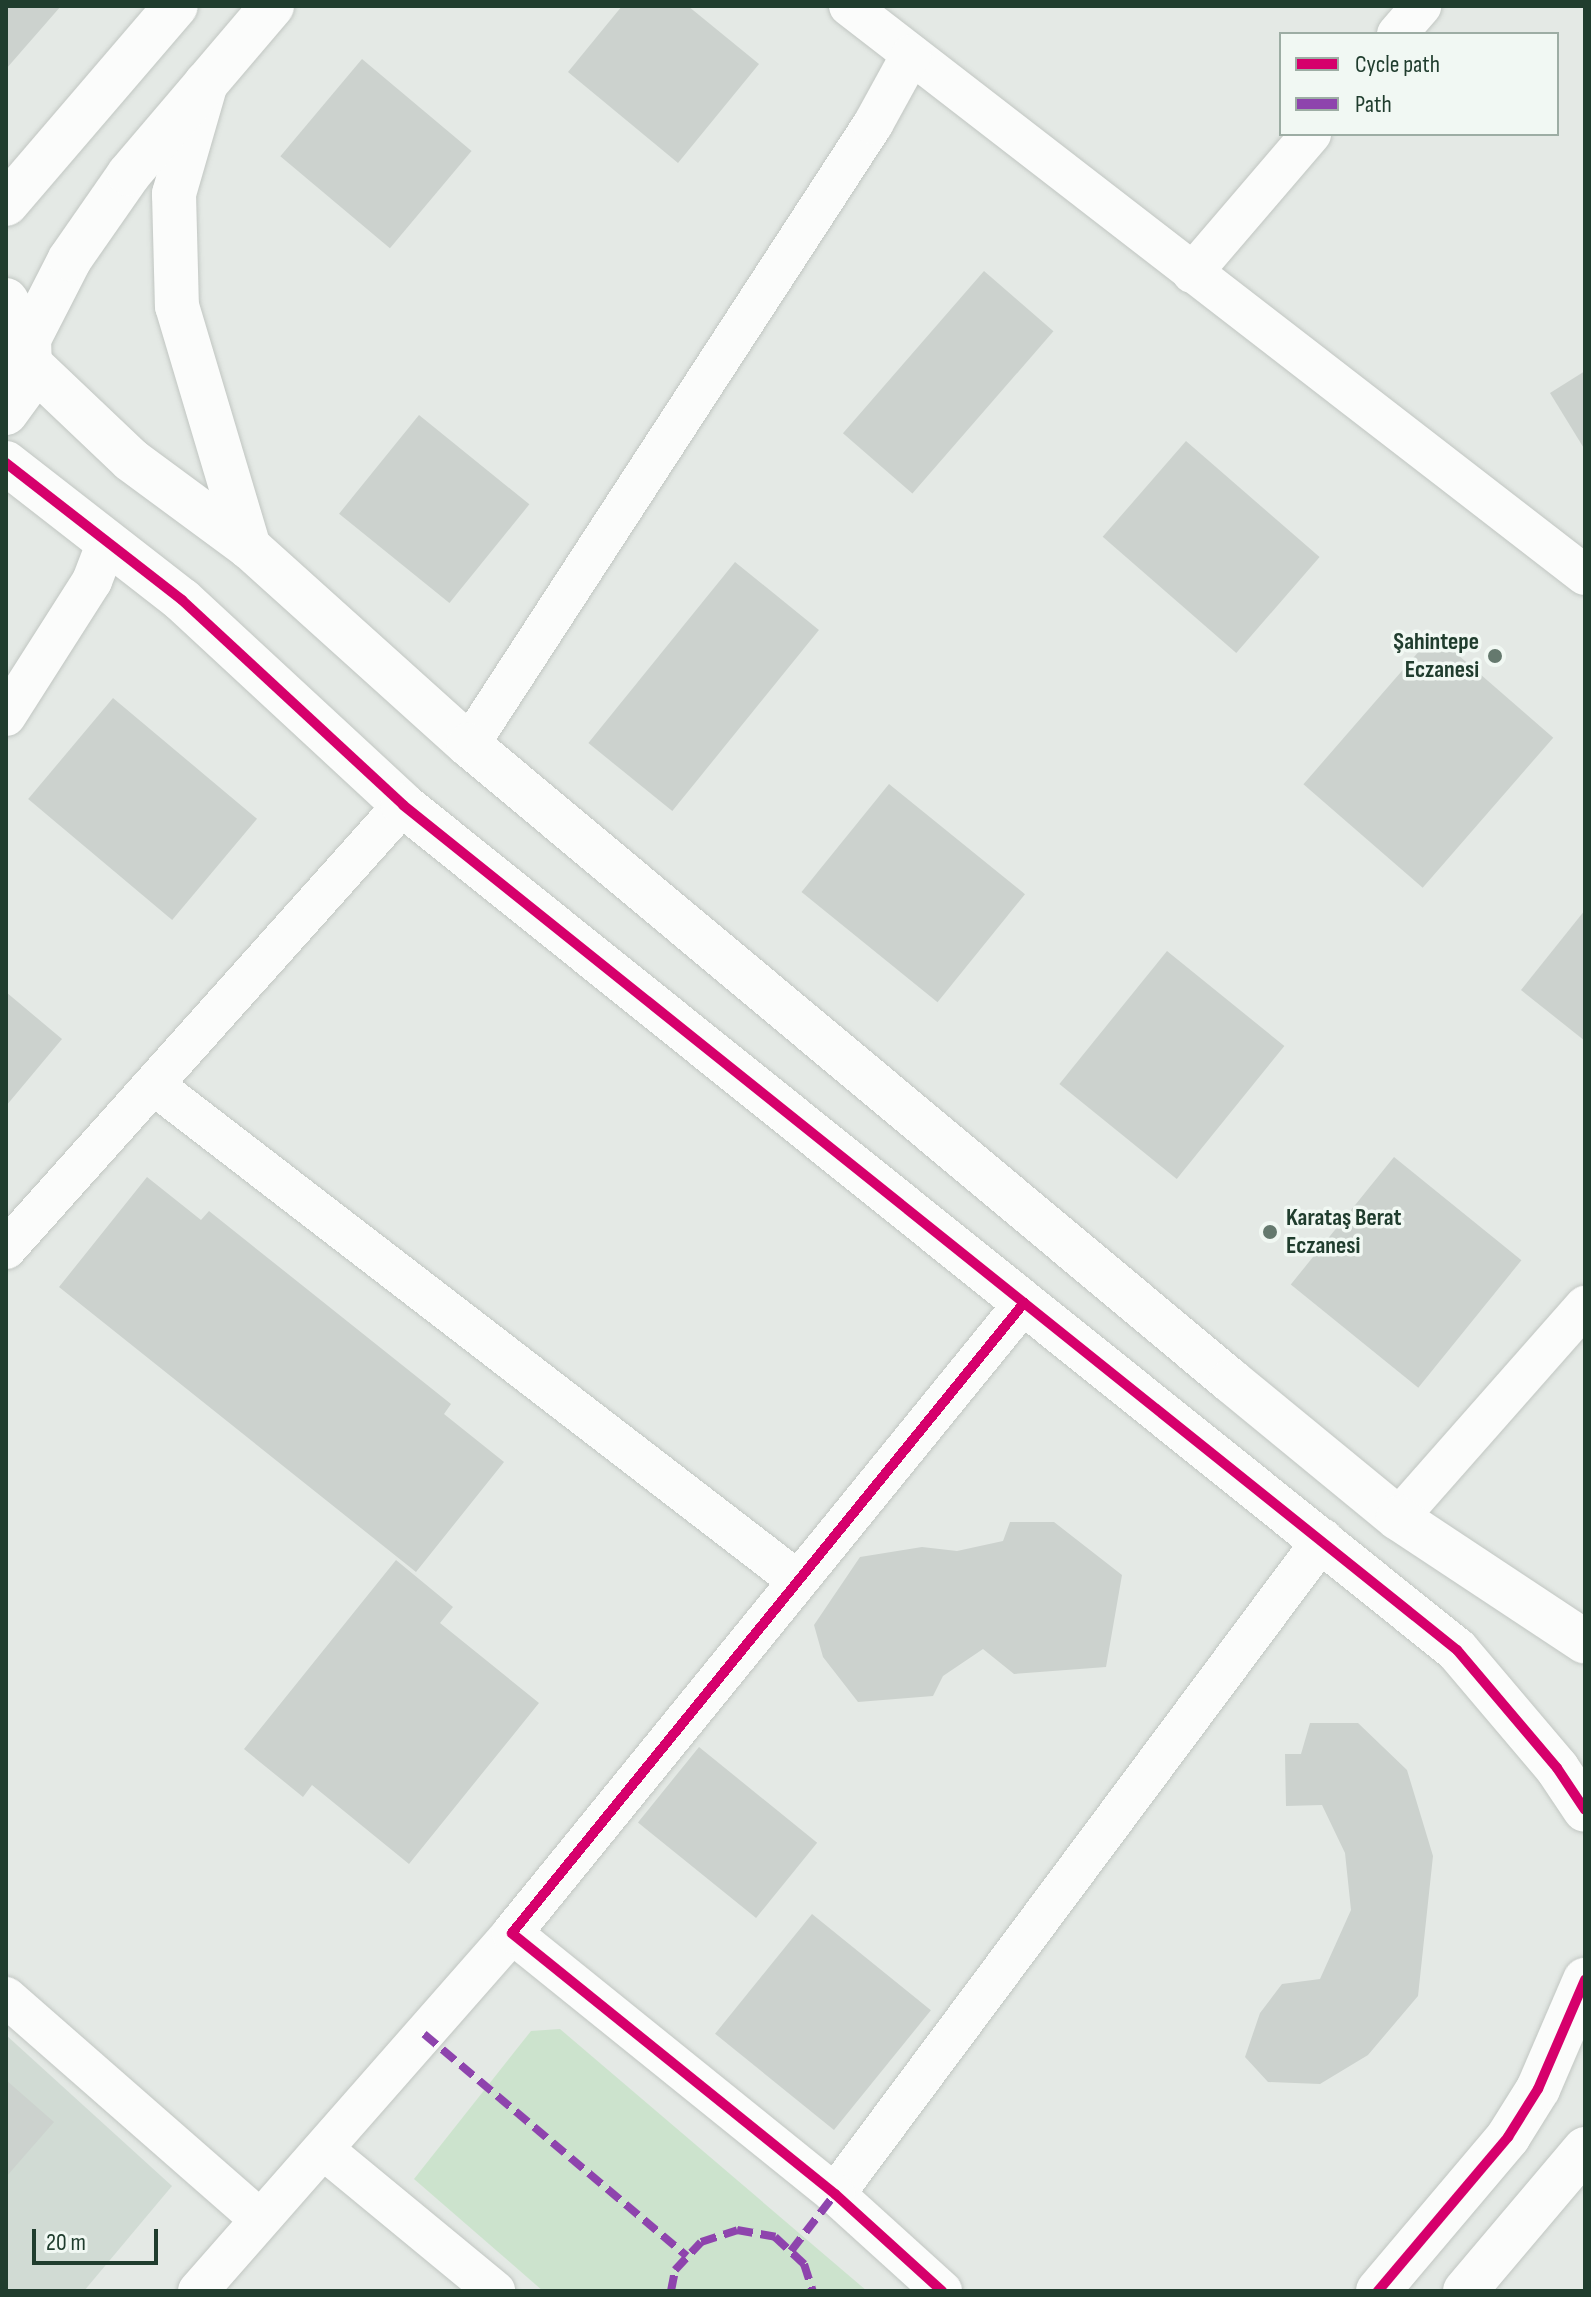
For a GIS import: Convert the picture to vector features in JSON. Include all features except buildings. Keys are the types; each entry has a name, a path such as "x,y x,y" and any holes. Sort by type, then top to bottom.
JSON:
{"street":[{"path":"6,204 176,6"},
{"path":"6,413 24,388 29,352 70,259 129,174 272,6"},
{"path":"849,6 1585,575"},
{"path":"1399,32 1421,6"},
{"path":"469,745 873,124 911,55"},
{"path":"206,83 174,194 177,306 249,547"},
{"path":"1192,273 1309,136"},
{"path":"6,300 29,352 131,460 249,547 469,745 1398,1518 1585,1642"},
{"path":"6,463 182,600 403,805 1323,1539 1457,1650 1557,1768 1585,1810"},
{"path":"6,716 92,581 107,542"},
{"path":"6,1249 155,1086 403,805"},
{"path":"155,1086 797,1580"},
{"path":"198,2291 512,1933 1024,1303"},
{"path":"1398,1518 1585,1306"},
{"path":"835,2194 1323,1539"},
{"path":"512,1933 835,2194 942,2291"},
{"path":"1378,2291 1508,2137 1538,2089 1585,1980"},
{"path":"6,1997 260,2219"},
{"path":"1465,2291 1585,2149"},
{"path":"324,2150 495,2291"}],"shaded area":[{"path":"6,2035 172,2186 84,2291 6,2291"}],"green space":[{"path":"560,2029 867,2291 543,2291 414,2179 531,2031"}],"marked path":[{"path":"424,2034 687,2256"},
{"path":"791,2251 835,2194"},
{"path":"671,2291 675,2270 701,2242 737,2230 775,2237 804,2264 813,2291"}],"cycle path":[{"path":"6,463 182,600 403,805 1457,1650 1557,1768 1585,1810"},
{"path":"942,2291 835,2194 512,1933 1024,1303"},
{"path":"1378,2291 1508,2137 1538,2089 1585,1980"}],"place":[{"name":"Şahintepe Eczanesi","path":"1495,656"},
{"name":"Karataş Berat Eczanesi","path":"1270,1232"}]}
